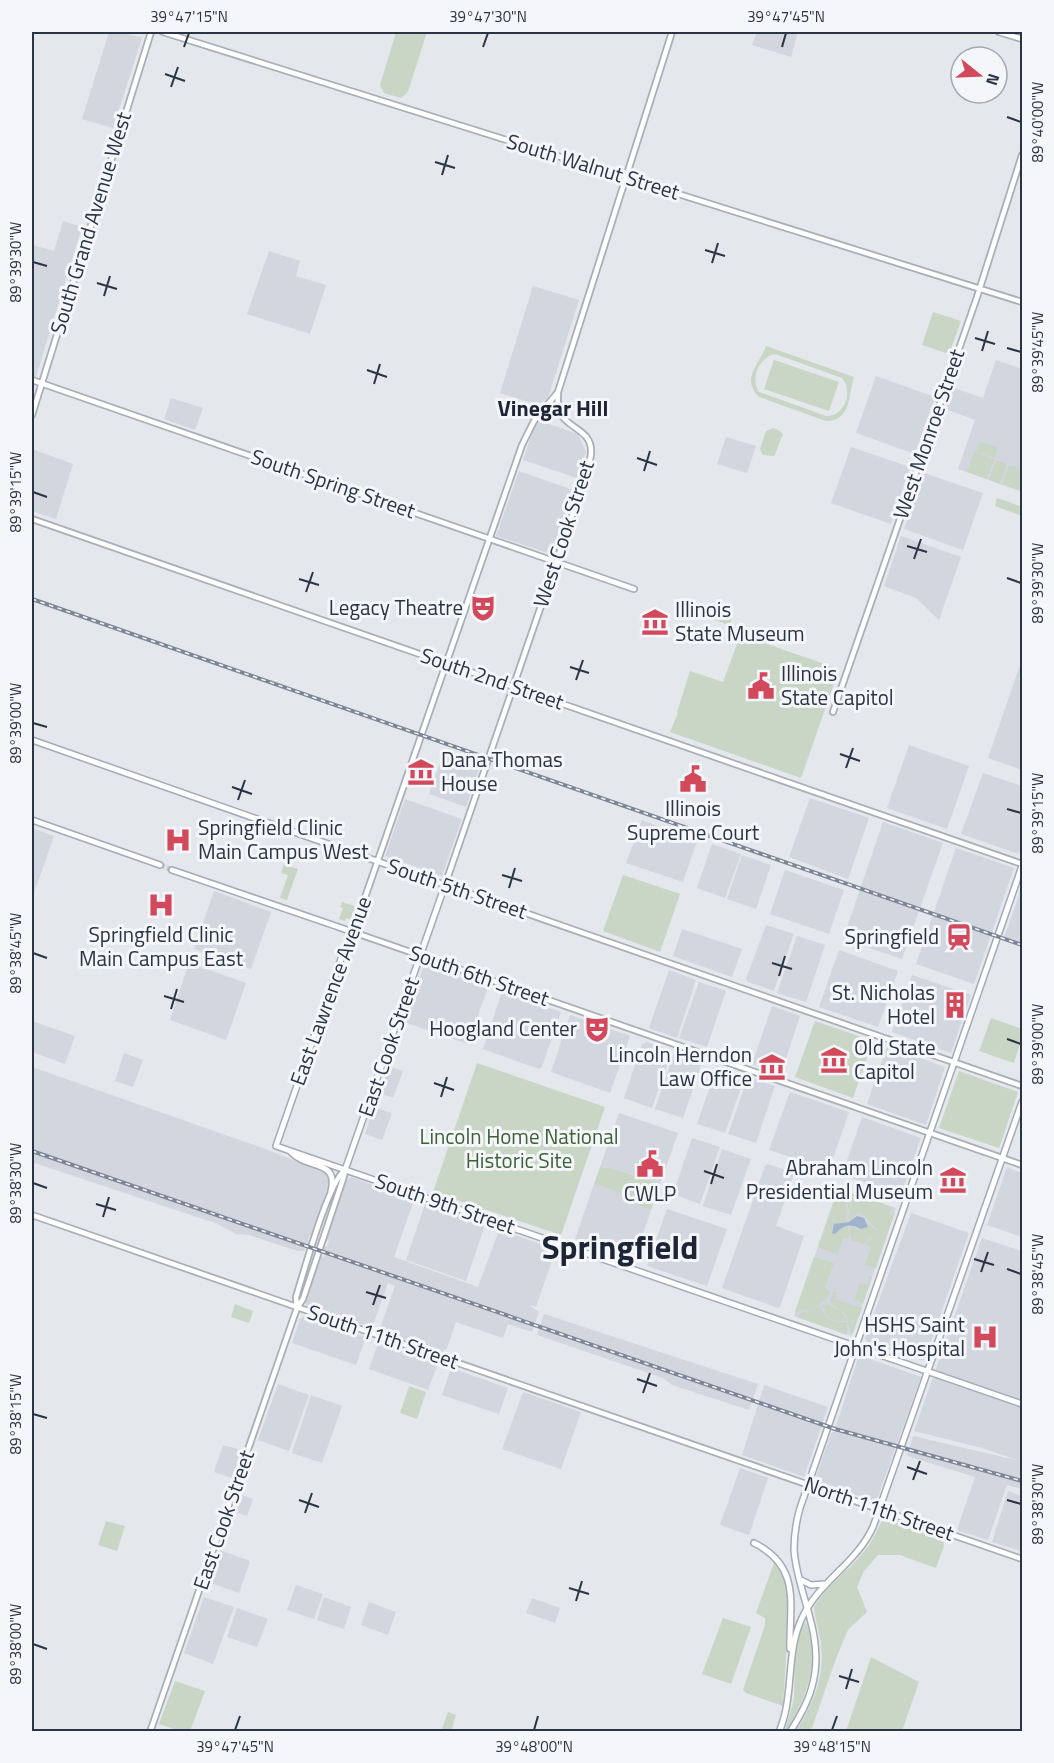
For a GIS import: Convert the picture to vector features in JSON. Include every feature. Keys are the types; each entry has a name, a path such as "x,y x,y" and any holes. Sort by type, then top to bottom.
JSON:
{"main road":[{"name":"South 5th Street","path":"32,740 445,885"},
{"path":"32,820 160,865"},
{"path":"790,1731 808,1701 815,1674 816,1647 794,1551 795,1531 807,1485 1023,865"},
{"name":"South 6th Street","path":"172,870 353,932"},
{"name":"East Cook Street","path":"345,1170 445,885"},
{"name":"East Lawrence Avenue","path":"276,1146 342,956 353,932"},
{"path":"779,1731 788,1703 794,1640 807,1607 825,1584 864,1544 880,1509 1023,1102"},
{"name":"South 9th Street","path":"276,1146 1023,1404"},
{"path":"290,1151 300,1160 329,1171 333,1179 331,1191"},
{"path":"754,1543 773,1555 781,1564 788,1579 792,1597 791,1672"},
{"path":"800,1580 811,1585 825,1584"}],"street":[{"name":"South Grand Avenue West","path":"32,415 151,32"},
{"name":"South Walnut Street","path":"163,32 1023,302"},
{"path":"558,392 672,32"},
{"path":"999,32 1023,39"},
{"name":"West Monroe Street","path":"833,712 980,289 1023,155"},
{"name":"South Spring Street","path":"32,380 634,589"},
{"name":"East Lawrence Avenue","path":"353,932 522,446 530,428 558,392"},
{"name":"West Cook Street","path":"536,618 584,481 591,453 590,442 586,436 568,422 559,411 558,392"},
{"name":"South 2nd Street","path":"32,519 1023,865"},
{"name":"East Cook Street","path":"445,885 536,618"},
{"name":"South 5th Street","path":"445,885 1023,1086"},
{"name":"South 6th Street","path":"353,932 1023,1165"},
{"name":"East Cook Street","path":"297,1308 296,1297 331,1191 339,1174 345,1170"},
{"name":"East Cook Street","path":"150,1731 297,1308 303,1299 345,1170"},
{"name":"South 11th Street","path":"32,1215 735,1459"},
{"name":"North 11th Street","path":"735,1459 1023,1559"}],"shaded area":[{"path":"109,32 121,32 142,38 113,128 82,119"},
{"path":"757,32 798,32 791,57 752,45"},
{"path":"63,221 82,227 32,390 32,245 54,251"},
{"path":"269,251 300,261 296,276 326,285 310,334 247,314"},
{"path":"533,286 579,300 548,398 538,405 500,393"},
{"path":"996,360 1022,369 1022,492 958,469 975,420 946,409 954,388 983,398"},
{"path":"876,376 935,397 915,454 856,433"},
{"path":"171,398 203,408 195,430 164,419"},
{"path":"540,421 578,434 586,452 577,478 523,460 534,427"},
{"path":"726,437 756,446 747,473 717,464"},
{"path":"851,447 910,467 891,524 831,503"},
{"path":"32,449 73,464 56,519 32,511"},
{"path":"519,471 573,490 551,554 496,536"},
{"path":"924,473 983,493 963,550 904,529"},
{"path":"901,536 961,557 939,620 916,598 884,586"},
{"path":"1020,665 1022,666 1022,770 988,758"},
{"path":"909,745 969,766 947,829 887,808"},
{"path":"444,751 481,763 466,807 429,794"},
{"path":"983,773 1022,786 1022,845 1019,854 961,834"},
{"path":"810,798 869,818 848,879 789,857"},
{"path":"405,799 462,819 442,876 385,856"},
{"path":"642,820 697,841 683,882 626,863"},
{"path":"883,822 943,843 902,959 843,939"},
{"path":"32,828 54,836 34,893 32,892"},
{"path":"712,844 741,854 725,898 697,888"},
{"path":"956,848 1014,868 974,984 916,964"},
{"path":"742,855 771,865 756,909 727,899"},
{"path":"785,870 844,890 829,934 770,914"},
{"path":"1022,887 1022,944 1004,938"},
{"path":"214,891 271,912 251,969 194,949"},
{"path":"766,925 794,934 774,991 748,982 746,979"},
{"path":"682,929 742,949 732,977 673,956"},
{"path":"797,936 825,945 806,1002 777,993"},
{"path":"839,950 898,971 878,1027 819,1007"},
{"path":"189,963 246,983 226,1040 170,1020"},
{"path":"424,965 488,987 468,1044 404,1022"},
{"path":"669,970 696,980 677,1038 649,1028"},
{"path":"912,975 971,995 951,1053 892,1032"},
{"path":"699,982 726,991 707,1047 679,1038"},
{"path":"502,992 561,1012 542,1067 539,1069 483,1049"},
{"path":"772,1006 800,1016 781,1074 752,1064"},
{"path":"570,1015 630,1036 610,1093 551,1072"},
{"path":"32,1021 75,1036 65,1064 32,1052"},
{"path":"647,1042 672,1051 652,1108 624,1098 642,1044"},
{"path":"887,1046 945,1067 926,1125 867,1104"},
{"path":"124,1053 143,1060 133,1087 115,1081"},
{"path":"674,1053 702,1062 683,1118 655,1109"},
{"path":"389,1066 403,1071 393,1098 379,1093"},
{"path":"717,1066 745,1076 725,1133 697,1124"},
{"path":"32,1067 324,1172 329,1177 328,1186 312,1235 308,1240 309,1245 306,1245 304,1251 298,1251 249,1235 236,1234 218,1224 32,1162"},
{"path":"748,1077 775,1086 756,1143 728,1134"},
{"path":"790,1092 849,1112 829,1170 769,1150"},
{"path":"374,1107 392,1113 382,1140 365,1134"},
{"path":"619,1113 678,1133 660,1184 611,1168 600,1167"},
{"path":"862,1117 921,1138 901,1194 842,1175"},
{"path":"692,1138 720,1147 700,1204 673,1194"},
{"path":"722,1149 751,1159 731,1215 703,1206"},
{"path":"768,1164 794,1173 776,1226 804,1236 778,1308 722,1288 765,1166"},
{"path":"1007,1167 1022,1173 1022,1237 987,1225"},
{"path":"351,1177 414,1200 394,1257 478,1287 499,1230 556,1249 536,1307 529,1305 539,1312 532,1332 508,1324 503,1338 456,1322 447,1348 442,1352 381,1331 380,1328 395,1286 388,1283 372,1328 306,1305 305,1301 320,1256 324,1257 326,1251 323,1250 324,1246 327,1247 329,1241 325,1240 346,1181"},
{"path":"594,1184 624,1194 625,1201 651,1210 634,1261 575,1239"},
{"path":"838,1188 896,1208 852,1336 794,1316"},
{"path":"425,1204 485,1225 466,1281 406,1260"},
{"path":"667,1209 727,1229 707,1286 647,1266"},
{"path":"911,1213 969,1233 925,1359 921,1360 867,1342 865,1338"},
{"name":"HSHS Saint John's Hospital","path":"982,1238 1022,1251 1022,1489 1007,1485 988,1540 957,1530 975,1477 907,1456 913,1436 1020,1461 982,1448 914,1431"},
{"path":"544,1314 758,1384 749,1410 672,1385 663,1378 537,1335"},
{"path":"304,1316 366,1337 356,1365 292,1343 300,1319"},
{"path":"378,1343 438,1363 428,1390 369,1369"},
{"path":"859,1355 921,1377 876,1502 815,1480 831,1433 834,1432"},
{"path":"451,1368 508,1388 499,1414 442,1395"},
{"path":"278,1384 309,1395 289,1451 258,1440"},
{"path":"764,1385 828,1407 804,1477 742,1455"},
{"path":"523,1392 581,1412 561,1469 502,1449"},
{"path":"311,1395 342,1406 322,1463 292,1453"},
{"path":"223,1445 242,1450 232,1478 214,1472"},
{"path":"740,1468 768,1478 749,1535 720,1525"},
{"path":"1008,1491 1022,1496 1020,1551 992,1542"},
{"path":"239,1494 253,1499 247,1516 233,1511"},
{"path":"220,1550 250,1561 239,1593 208,1582"},
{"path":"296,1585 323,1594 314,1619 287,1610"},
{"path":"204,1597 234,1607 213,1664 184,1653"},
{"path":"324,1597 351,1607 344,1629 317,1620"},
{"path":"532,1598 560,1608 555,1623 526,1613"},
{"path":"369,1602 396,1612 388,1635 361,1625"},
{"path":"237,1608 268,1619 257,1647 227,1637"}],"green space":[{"path":"396,32 427,32 408,92 401,98 384,93 380,85"},
{"path":"933,312 961,321 949,354 922,345"},
{"path":"766,346 854,377 845,412 834,420 826,421 759,397 751,384 751,377","holes":["775,354 842,378 847,390 845,403 838,412 826,416 759,392 755,381 764,359"]},
{"path":"774,360 839,382 829,411 764,389"},
{"path":"774,428 783,435 774,456 763,455 760,449 766,431"},
{"path":"979,442 998,447 995,458 976,452"},
{"path":"974,452 994,459 987,479 967,472"},
{"path":"996,460 1007,464 1000,484 989,480"},
{"path":"1009,465 1022,469 1022,491 1002,484"},
{"path":"997,498 1022,507 1022,516 995,506"},
{"path":"711,611 732,618 729,625 709,618"},
{"path":"740,636 839,669 801,778 670,732 690,671 723,682"},
{"path":"284,864 298,869 287,900 280,898 288,875 281,873"},
{"path":"623,875 680,894 660,952 603,931"},
{"path":"342,902 357,907 352,920 339,919 343,908 340,907"},
{"path":"991,1018 1022,1029 1022,1037 1014,1063 979,1051"},
{"path":"815,1021 873,1041 853,1098 795,1077"},
{"name":"Lincoln Home National Historic Site","path":"477,1063 605,1107 561,1235 433,1192"},
{"path":"959,1071 1018,1092 999,1148 939,1128"},
{"path":"600,1167 611,1168 660,1184 651,1210 624,1201 624,1194 594,1184"},
{"path":"842,1190 892,1207 889,1215 895,1212 876,1268 865,1265 871,1247 866,1244 879,1230 861,1214 857,1213 850,1221 848,1217 850,1212"},
{"path":"837,1192 845,1202 846,1222 834,1224 832,1232 835,1234 847,1225 849,1231 848,1239 843,1238 837,1255 818,1247"},
{"path":"868,1224 878,1231 864,1244 851,1240 850,1225 861,1230"},
{"path":"814,1257 834,1263 825,1288 830,1291 821,1304 795,1312"},
{"path":"870,1276 872,1277 863,1303 854,1300 860,1283 867,1285"},
{"path":"833,1291 837,1292 835,1299 862,1308 853,1333 846,1315 830,1302"},
{"path":"235,1304 253,1311 249,1323 231,1317"},
{"path":"828,1304 842,1312 847,1320 838,1321 828,1316 822,1305"},
{"path":"820,1306 830,1320 847,1322 847,1335 797,1317 802,1312"},
{"path":"409,1386 426,1392 417,1419 400,1413"},
{"path":"884,1517 943,1538 944,1546 936,1568 900,1555 878,1555 864,1571 857,1587 867,1612 848,1630 812,1728 806,1731 796,1731 808,1711 821,1668 821,1644 814,1607 824,1592 866,1550"},
{"path":"106,1521 125,1526 117,1551 98,1545"},
{"path":"775,1560 785,1575 790,1596 783,1706 743,1690 765,1625 765,1618 756,1613"},
{"path":"723,1618 751,1627 731,1684 702,1674"},
{"path":"806,1622 811,1636 812,1650 810,1678 806,1692 787,1730 785,1729 794,1697 796,1648 801,1629"},
{"path":"871,1657 919,1682 902,1731 846,1731"},
{"path":"175,1681 205,1691 190,1731 180,1731 159,1724"},
{"path":"448,1712 456,1715 451,1731 441,1731"}],"water":[{"path":"857,1216 864,1218 868,1227 861,1229 847,1226 835,1234 832,1233 834,1224 849,1222"}],"tunnel":[{"path":"160,865 172,870"}],"railway":[{"path":"32,599 1022,945"},
{"path":"32,1151 835,1429 1022,1481"}],"place":[{"name":"Legacy Theatre","path":"483,608"},
{"name":"Illinois State Museum","path":"655,622"},
{"name":"Illinois State Capitol","path":"761,686"},
{"name":"Dana Thomas House","path":"421,772"},
{"name":"Illinois Supreme Court","path":"693,779"},
{"name":"Springfield Clinic Main Campus West","path":"178,840"},
{"name":"Springfield Clinic Main Campus East","path":"161,905"},
{"name":"Springfield","path":"959,937"},
{"name":"St. Nicholas Hotel","path":"955,1005"},
{"name":"Hoogland Center","path":"597,1029"},
{"name":"Old State Capitol","path":"834,1060"},
{"name":"Lincoln Herndon Law Office","path":"772,1067"},
{"name":"CWLP","path":"650,1164"},
{"name":"Abraham Lincoln Presidential Museum","path":"953,1180"},
{"name":"HSHS Saint John's Hospital","path":"985,1337"}],"district":[{"name":"Vinegar Hill","path":"553,408"},
{"name":"Springfield","path":"620,1247"}]}
